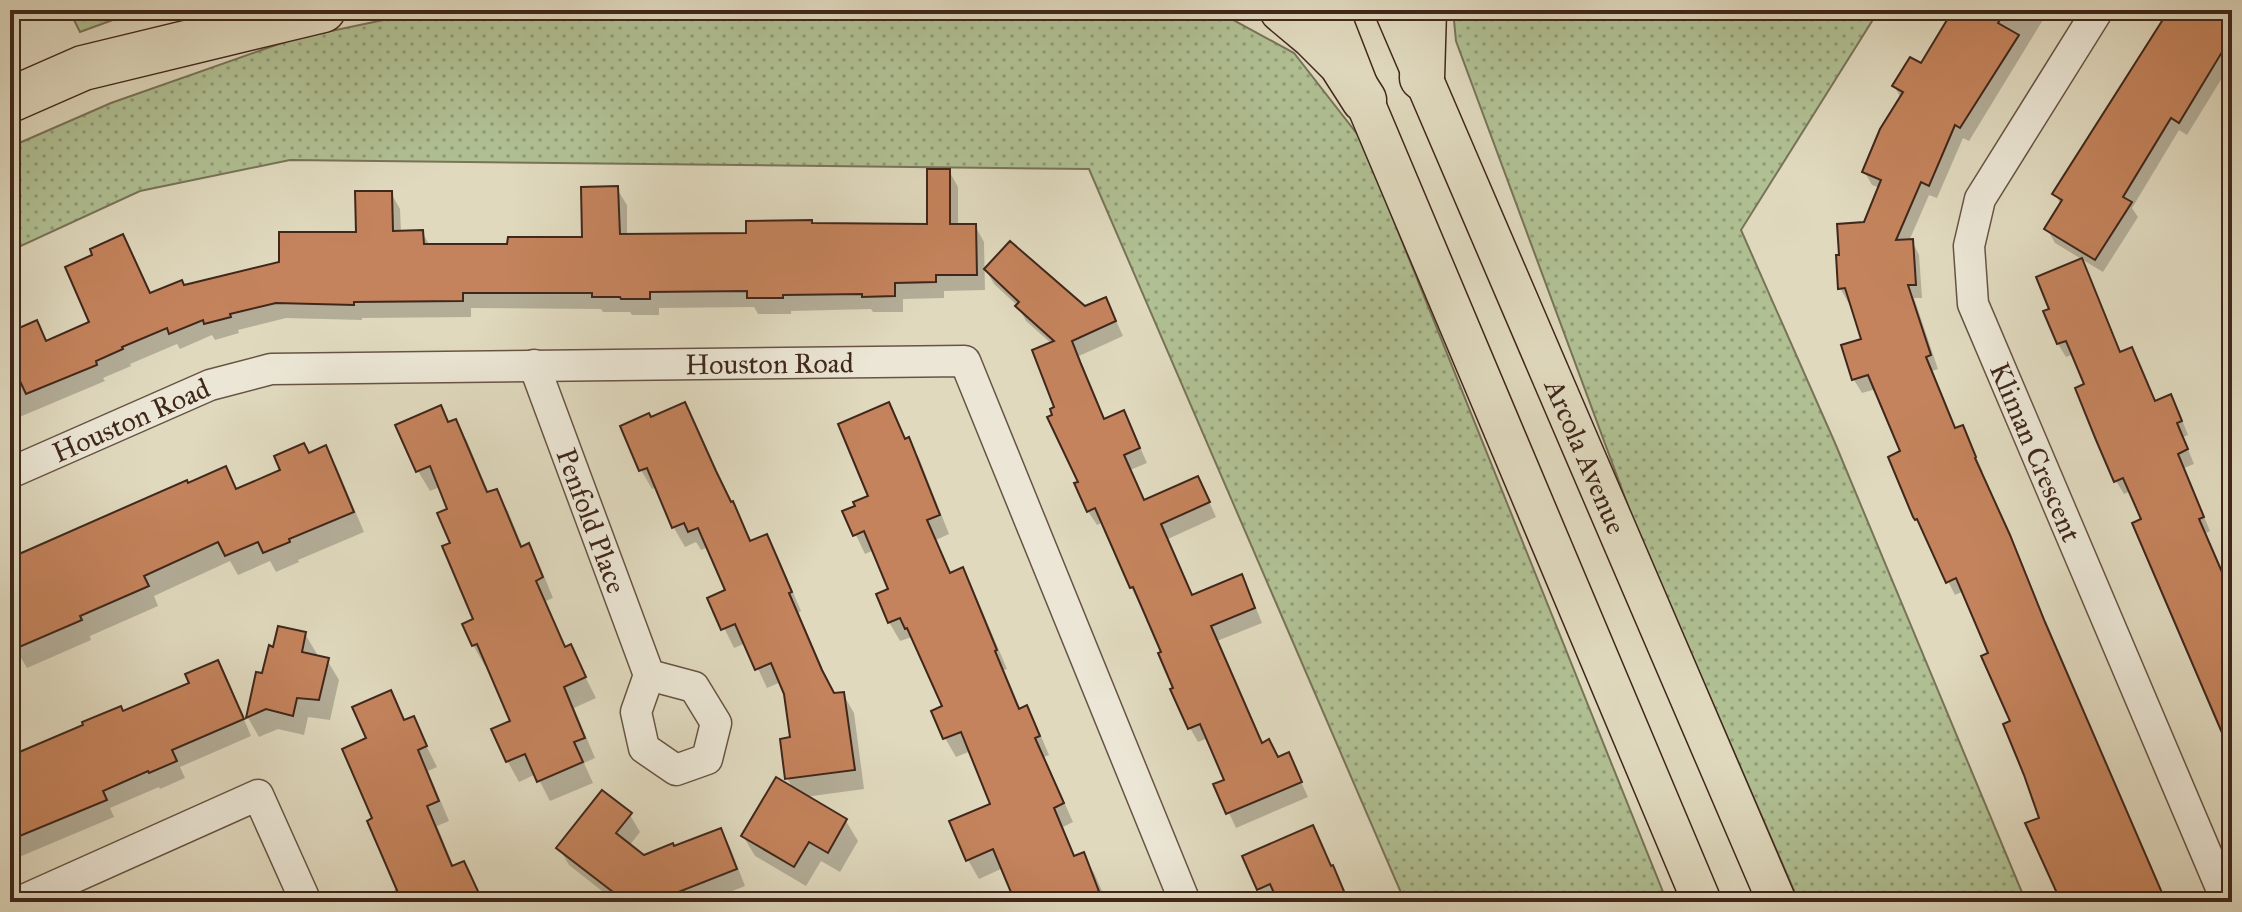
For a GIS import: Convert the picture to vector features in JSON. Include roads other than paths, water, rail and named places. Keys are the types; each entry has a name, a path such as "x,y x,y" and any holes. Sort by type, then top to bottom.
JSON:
{"highway":[{"path":"10,100 83,68 323,10"},
{"path":"1282,10 1341,64 1364,100"},
{"path":"1422,78 1424,10"}],"main road":[{"path":"1329,10 1364,100 1702,902"},
{"name":"Arcola Avenue","path":"1394,10 1777,902"}],"street":[{"name":"Kliman Crescent","path":"2098,10 1980,199 1969,246 1973,304 2227,902"},
{"name":"Houston Road","path":"10,473 210,385 271,369 965,361 1185,902"},
{"name":"Penfold Place","path":"534,365 649,675"},
{"path":"19,902 258,795 306,902"}]}
